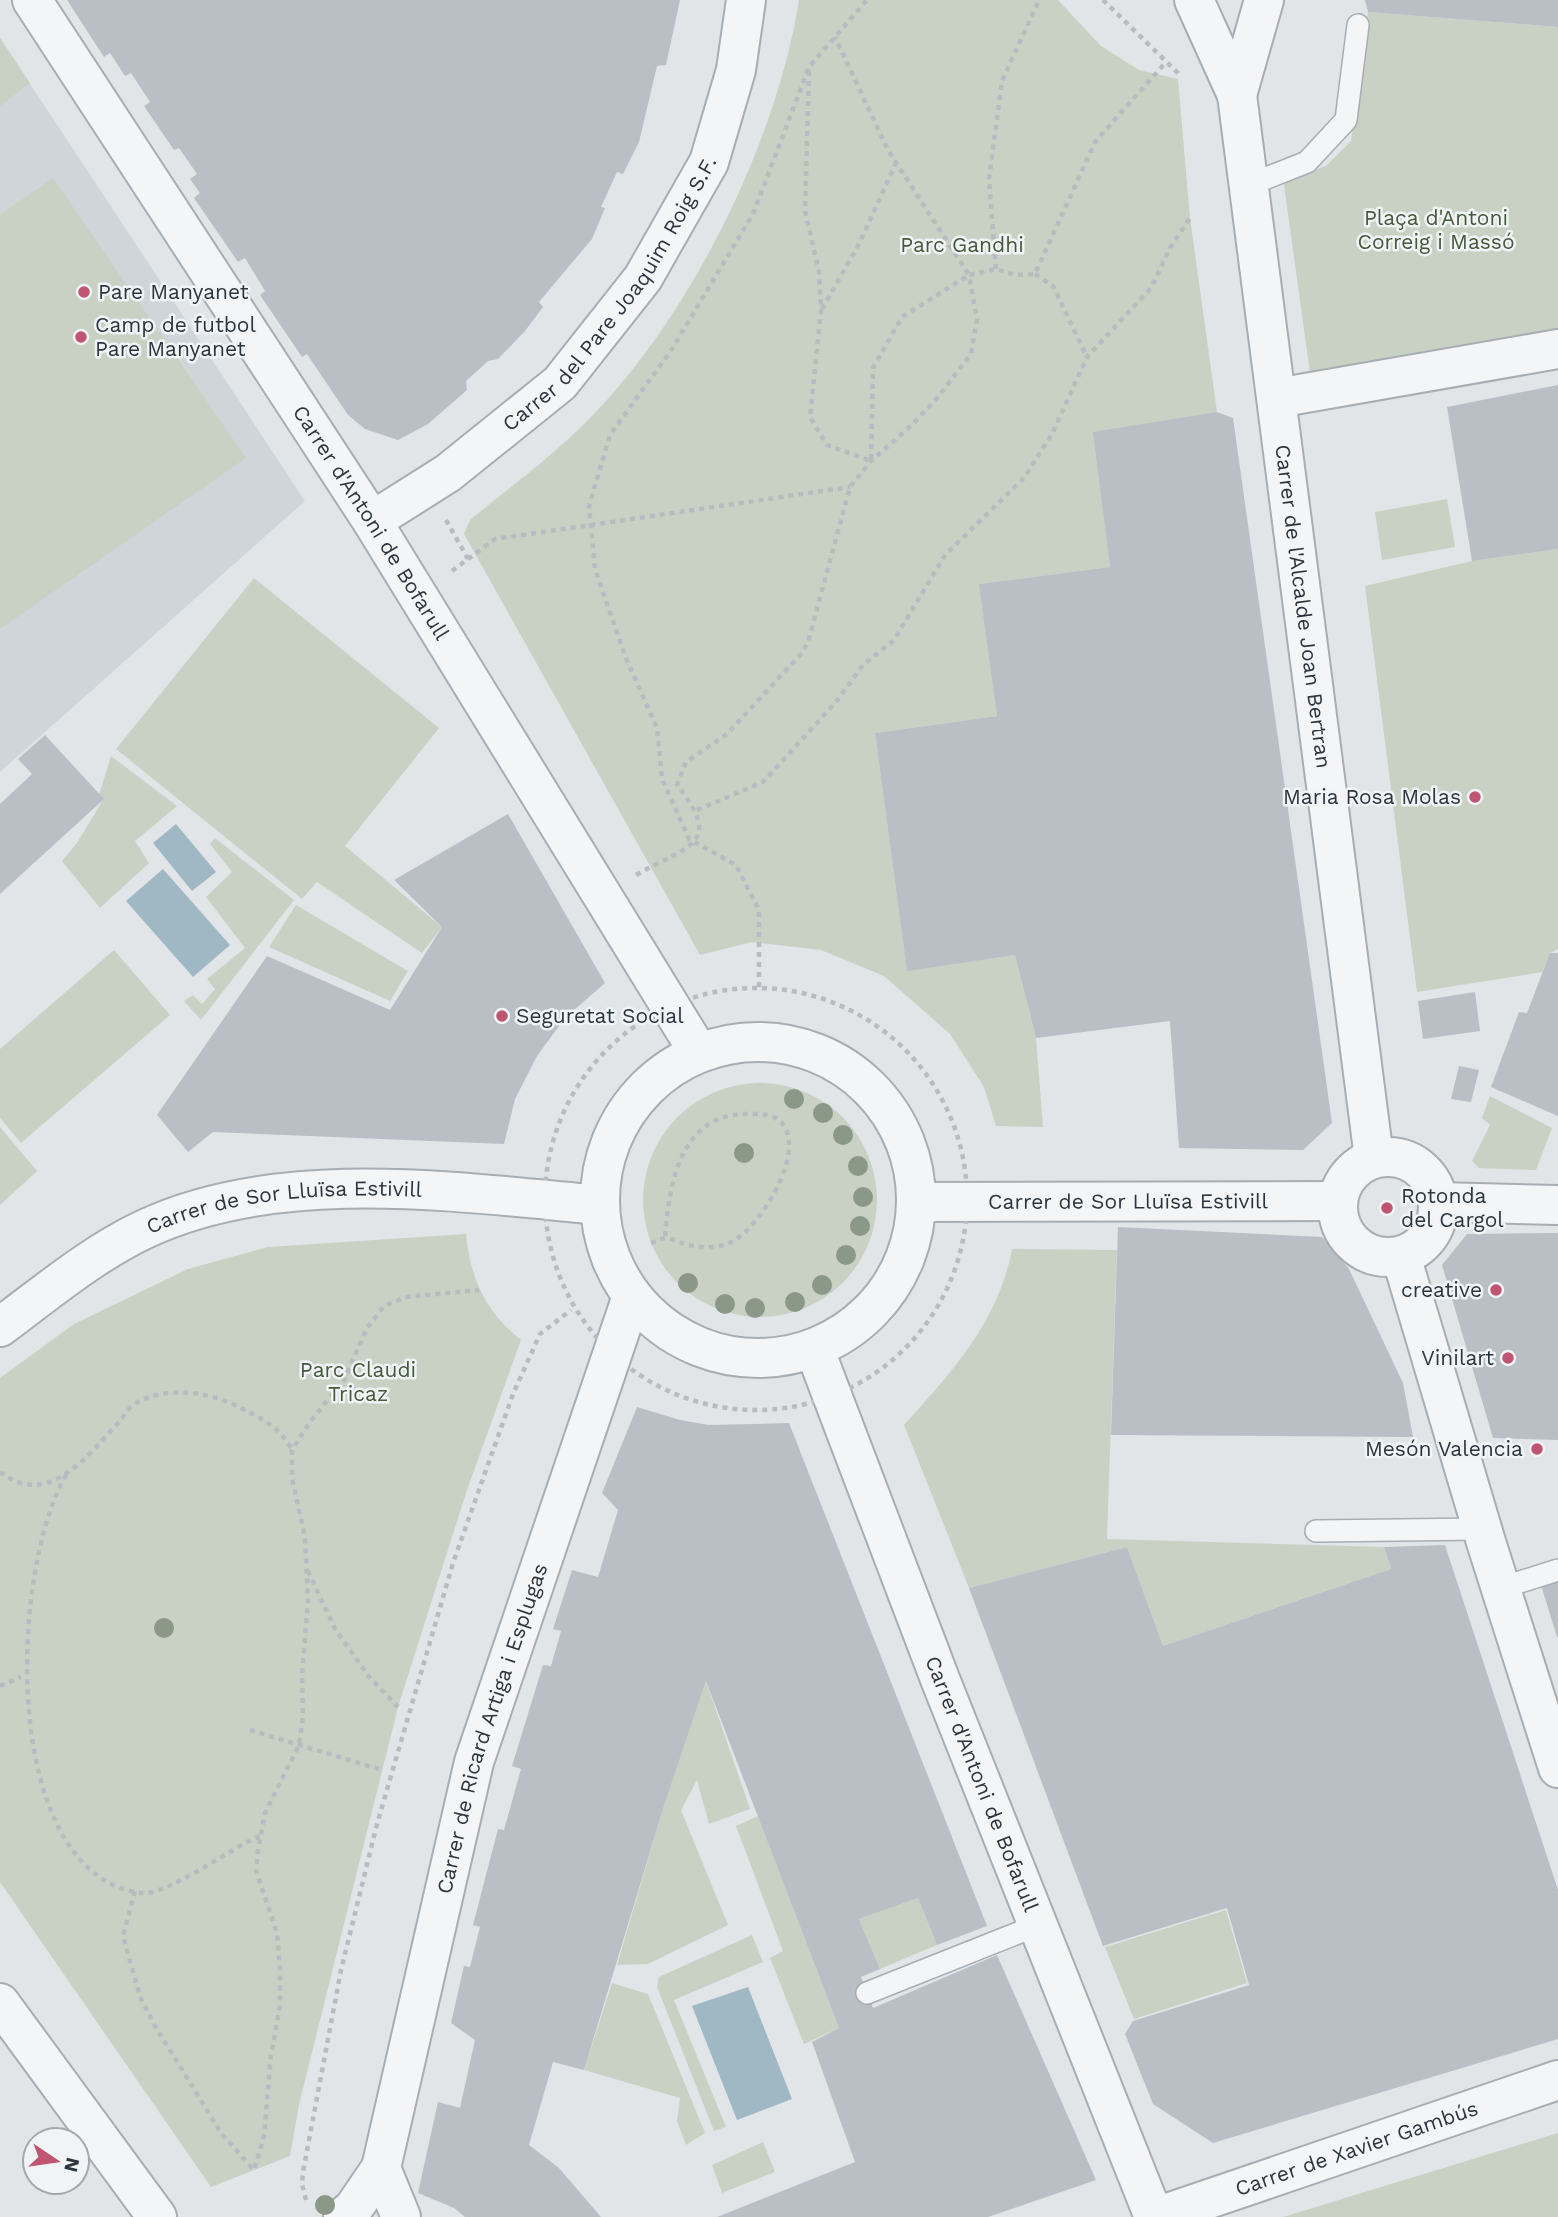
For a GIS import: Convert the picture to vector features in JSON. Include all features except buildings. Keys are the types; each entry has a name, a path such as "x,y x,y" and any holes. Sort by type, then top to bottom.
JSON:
{"street":[{"name":"Carrer d'Antoni de Bofarull","path":"32,0 372,521 699,1053"},
{"name":"Carrer del Pare Joaquim Roig S.F.","path":"372,521 448,473 560,383 643,278 709,162 736,70 746,0"},
{"name":"Carrer de l'Alcalde Joan Bertran","path":"1194,0 1237,95 1374,1158"},
{"name":"Carrer de l'Alcalde Joan Bertran","path":"1237,95 1264,0"},
{"path":"1277,398 1558,349"},
{"path":"769,1042 816,1052 847,1069 875,1093 901,1132 915,1178 916,1202 909,1249 888,1291 855,1326 814,1348 764,1358 714,1353 660,1325 632,1296 621,1279 606,1243 600,1205 602,1178 618,1125 653,1082 674,1066 699,1053 721,1046 769,1042"},
{"path":"1374,1158 1403,1159 1416,1165 1427,1175 1438,1202 1438,1216 1425,1241 1401,1256 1385,1258 1355,1246 1339,1218 1338,1201 1350,1174 1374,1158"},
{"name":"Carrer de Sor Lluïsa Estivill","path":"0,1327 70,1274 144,1230 204,1208 268,1196 336,1190 462,1193 600,1205"},
{"name":"Carrer de Sor Lluïsa Estivill","path":"916,1202 1338,1201"},
{"path":"1438,1202 1558,1205"},
{"path":"1401,1256 1482,1529 1558,1768"},
{"name":"Carrer de Ricard Artiga i Esplugas","path":"325,2212 353,2209 381,2168 474,1762 632,1296"},
{"name":"Carrer d'Antoni de Bofarull","path":"814,1348 940,1679 1155,2217"},
{"path":"4,2017 157,2217"},
{"name":"Carrer de Xavier Gambús","path":"1155,2217 1558,2080"},
{"path":"381,2168 401,2217"}],"lane":[{"path":"1249,185 1307,162 1346,120 1358,25"},
{"path":"1317,1531 1482,1529"},
{"path":"1501,1588 1558,1570"},
{"path":"867,1993 1038,1925"}],"path":[{"path":"759,987 759,910 736,865 689,839 662,779 657,729 625,656 595,569 589,506 610,435 672,349 753,214 809,67 867,0"},
{"path":"996,269 989,178 1002,81 1039,0"},
{"path":"1103,0 1184,79"},
{"path":"601,895 695,842 702,829 697,810 677,785 686,762 727,734 808,642 850,487 871,461 912,425 971,354 977,319 969,275 896,163 835,37"},
{"path":"1035,274 1094,142 1167,62"},
{"path":"809,67 805,211 819,272 821,310 810,417 827,445 871,461"},
{"path":"821,310 859,244 896,163"},
{"path":"697,810 763,782 836,702 863,665 894,640 945,555 1024,478 1052,434 1087,357 1151,288 1170,248 1190,218"},
{"path":"871,461 873,368 902,317 969,275 996,269 1015,275 1035,274 1053,286 1087,357"},
{"path":"418,597 495,539 850,487"},
{"path":"759,987 803,994 852,1011 890,1038 929,1077 952,1116 966,1169 969,1202 965,1248 947,1290 922,1330 895,1359 834,1397 807,1405 762,1409 712,1403 673,1393 641,1375 612,1352 571,1310 555,1279 545,1236 544,1200 560,1126 577,1089 604,1053 636,1026 669,1005 723,988 759,987"},
{"path":"651,1243 665,1237 704,1248 731,1243 752,1228 772,1198 786,1160 789,1144 786,1128 779,1120 771,1116 741,1114 726,1118 701,1132 682,1153 671,1182 665,1237"},
{"path":"135,1891 123,1937 141,1997 155,2026 221,2133 254,2170 264,2136 280,1981 277,1933 256,1871 265,1813 299,1745 308,1600 305,1537 292,1478 292,1450 310,1422 344,1380 367,1328 384,1306 406,1297 479,1290"},
{"path":"325,2212 302,2184 303,2172 341,1970 421,1670 453,1563 513,1394 540,1334 571,1310"},
{"path":"20,1660 32,1576 56,1492 66,1475 133,1404 156,1395 200,1392 221,1397 276,1428 292,1450"},
{"path":"0,1472 21,1485 36,1486 66,1475"},
{"path":"306,1567 335,1629 370,1678 398,1707"},
{"path":"20,1668 23,1720 37,1793"},
{"path":"0,1686 21,1677"},
{"path":"250,1730 382,1770"},
{"path":"72,1858 89,1872 144,1893 172,1884 231,1849 260,1836"},
{"path":"56,1839 64,1848"}],"shaded area":[{"name":"Pare Manyanet","path":"0,38 305,501 0,772"}],"green space":[{"name":"Parc Gandhi","path":"799,0 1058,0 1101,46 1139,70 1178,79 1190,218 1217,412 1094,433 1110,567 980,584 997,716 875,733 907,970 1015,955 1036,1038 1043,1127 996,1126 984,1087 950,1034 884,976 821,950 752,942 700,955 464,534 470,520 547,458 591,417 628,376 663,329 724,223 750,167 788,54"},
{"name":"Plaça d'Antoni Correig i Massó","path":"1368,12 1558,27 1558,331 1311,380 1284,185 1289,179 1326,166 1351,141"},
{"path":"0,38 30,83 0,106"},
{"name":"Camp de futbol Pare Manyanet","path":"53,178 246,458 0,629 0,215"},
{"path":"1447,499 1455,547 1382,560 1375,512"},
{"name":"Maria Rosa Molas","path":"1558,549 1558,949 1550,953 1543,972 1417,992 1365,586 1472,561"},
{"path":"254,578 439,728 345,846 442,927 422,953 317,882 302,899 116,749"},
{"path":"111,756 177,806 135,841 149,863 100,908 62,861 77,843 103,800 99,795"},
{"path":"215,838 294,900 201,1020 184,1001 193,995 202,1004 215,989 207,979 245,948 206,897 232,872 210,844"},
{"path":"296,905 408,971 390,1001 269,947"},
{"path":"114,950 170,1015 21,1143 0,1118 0,1049"},
{"path":"760,1083 783,1085 805,1092 843,1117 868,1155 875,1177 875,1223 868,1245 843,1283 805,1308 783,1315 760,1317 737,1315 715,1308 677,1283 652,1245 645,1223 643,1200 645,1177 652,1155 677,1117 715,1092 737,1085"},
{"path":"1490,1096 1552,1128 1536,1170 1479,1168 1472,1161 1490,1125 1482,1118"},
{"path":"0,1127 37,1171 0,1205"},
{"name":"Parc Claudi Tricaz","path":"466,1234 472,1266 482,1293 498,1318 521,1340 466,1493 398,1707 299,2105 290,2156 211,2187 0,1882 0,1378 74,1324 188,1269 268,1247"},
{"path":"1012,1249 1117,1250 1107,1539 1384,1547 1391,1569 1163,1646 1127,1547 969,1588 904,1425 939,1386 985,1323 1006,1275"},
{"path":"706,1681 750,1809 709,1824 697,1780 681,1810 728,1925 648,1964 617,1965 662,1812"},
{"path":"758,1816 839,2028 804,2044 770,1958 783,1951 736,1826"},
{"path":"918,1898 937,1945 880,1969 859,1919"},
{"path":"1226,1910 1247,1983 1134,2019 1105,1947"},
{"path":"752,1935 763,1962 674,2000 726,2127 714,2131 657,1987 659,1977"},
{"path":"612,1983 648,1994 705,2133 686,2145 677,2121 680,2098 584,2070"},
{"path":"1558,2133 1558,2217 1283,2217"},
{"path":"763,2142 775,2172 722,2193 712,2165"}],"water":[{"path":"176,824 216,872 192,891 153,843"},
{"path":"163,869 230,945 193,977 126,901"},
{"path":"748,1987 792,2099 737,2120 692,2006"}],"place":[{"name":"Pare Manyanet","path":"84,292"},
{"name":"Camp de futbol Pare Manyanet","path":"81,337"},
{"name":"Maria Rosa Molas","path":"1475,797"},
{"name":"Seguretat Social","path":"502,1016"},
{"name":"Rotonda del Cargol","path":"1387,1208"},
{"name":"creative","path":"1496,1290"},
{"name":"Vinilart","path":"1508,1358"},
{"name":"Mesón Valencia","path":"1537,1449"}]}
